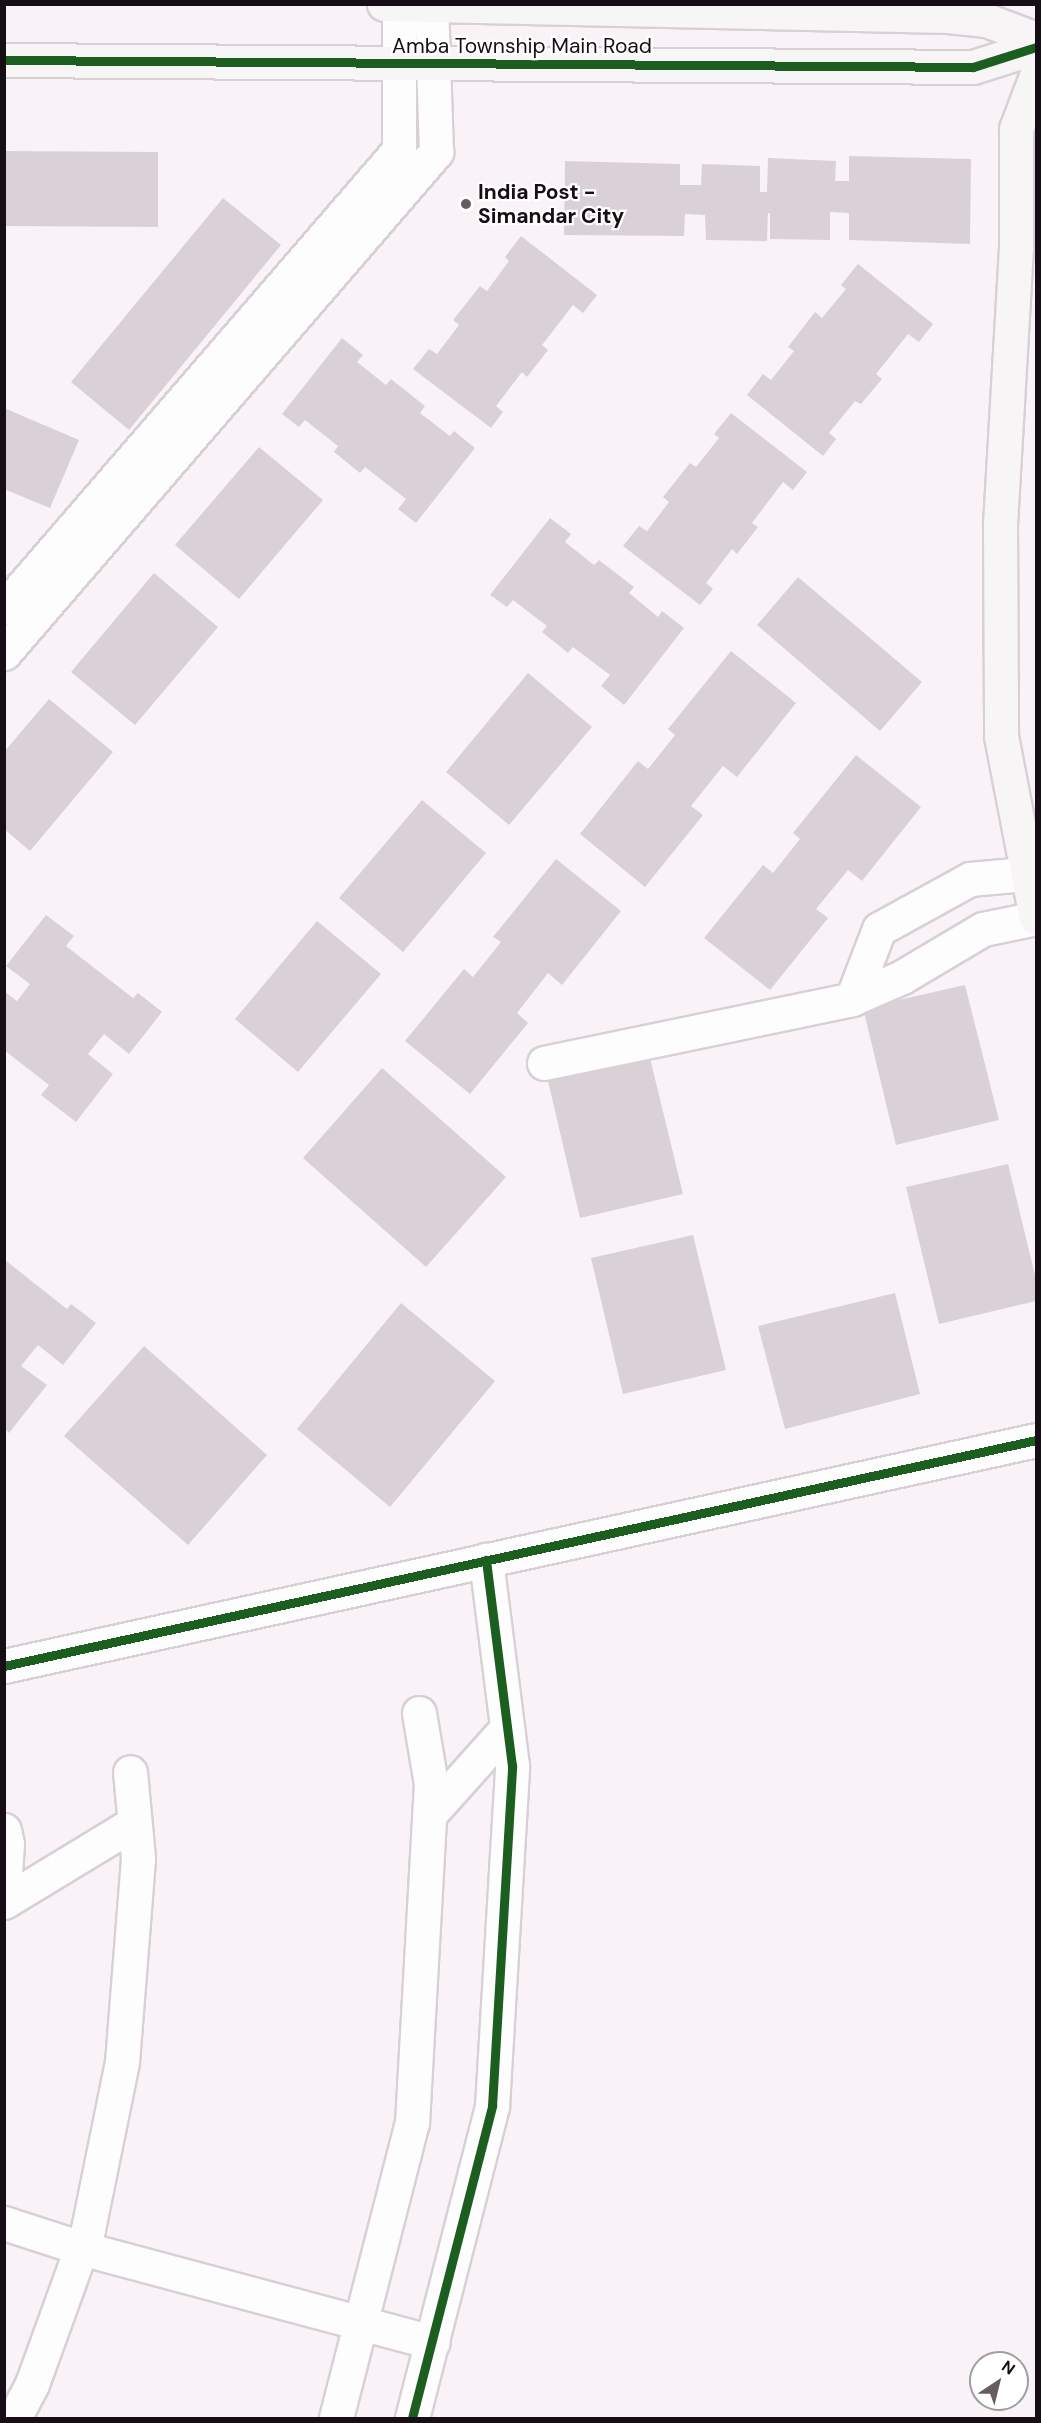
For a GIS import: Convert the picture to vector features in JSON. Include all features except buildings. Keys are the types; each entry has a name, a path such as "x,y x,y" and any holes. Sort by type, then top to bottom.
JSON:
{"street":[{"name":"Amba Township Main Road","path":"384,4 948,16 986,20 1036,39"},
{"path":"4,608 399,150 399,5"},
{"path":"4,653 436,152 431,63 431,5"},
{"name":"Amba Township Main Road","path":"4,60 973,67 1036,47"},
{"path":"544,1063 852,999 902,977 983,929 1036,918 1032,873 1001,736 1000,526 1016,247 1016,129 1036,76"},
{"path":"852,999 879,929 970,879 1032,873"},
{"path":"4,1666 1036,1440"},
{"path":"412,2418 492,2106 512,1766 486,1560"},
{"path":"336,2418 412,2123 431,1784 419,1713"},
{"path":"430,1814 507,1728"},
{"path":"14,2418 32,2384 88,2229 122,2062 138,1858 130,1772"},
{"path":"4,1902 134,1823"},
{"path":"4,1830 8,1845 4,1888"},
{"path":"4,2223 81,2248 433,2342"}],"cycle path":[{"path":"4,60 973,67 1036,47"},
{"path":"4,1666 1036,1440"},
{"path":"412,2418 492,2106 512,1766 486,1560"}],"place":[{"name":"India Post - Simandar City","path":"466,204"}]}
